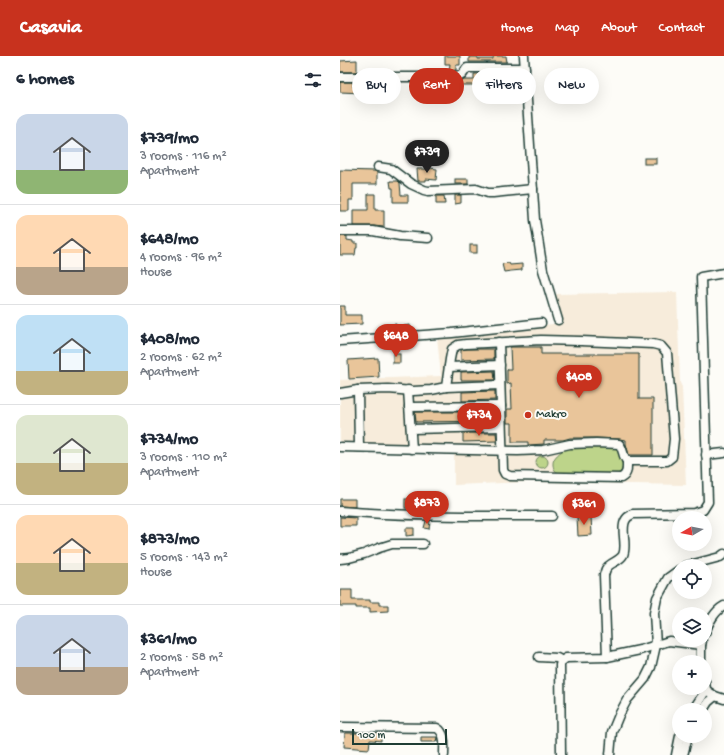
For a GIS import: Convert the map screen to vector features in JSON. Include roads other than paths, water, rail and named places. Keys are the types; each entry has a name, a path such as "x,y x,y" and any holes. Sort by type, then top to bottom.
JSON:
{"street":[{"path":"524,56 525,68"},
{"path":"340,77 448,77 462,75 467,68 472,68"},
{"path":"527,104 535,220 543,270 558,320"},
{"path":"378,167 391,169 418,188 428,191 476,189 494,193 533,190"},
{"path":"340,231 373,231 400,236 428,238"},
{"path":"607,657 604,575 606,569 619,560 623,555 624,523 627,518 632,514 694,513 703,510 708,502 701,277 724,273"},
{"path":"340,341 452,333 541,323"},
{"path":"446,387 452,349 458,345 541,340 653,344 661,346 667,353 674,439 672,457 667,461 627,461"},
{"path":"340,447 502,450 543,450 570,444 596,442 620,444 624,459 627,461 625,476 621,478 510,476 505,474 503,470 502,450 499,342"},
{"path":"449,367 500,365"},
{"path":"340,392 388,389 431,390 446,387 500,385"},
{"path":"358,390 359,447"},
{"path":"408,390 412,448"},
{"path":"409,407 501,406"},
{"path":"411,429 501,427"},
{"path":"706,454 724,453"},
{"path":"340,510 379,514 552,516"},
{"path":"340,559 364,554 392,544 423,544"},
{"path":"712,559 724,554"},
{"path":"610,755 612,732 619,715 627,700 645,679 651,667 656,645 654,613 657,598 668,578 672,575"},
{"path":"712,619 720,608 724,606"},
{"path":"561,755 560,665 562,661 566,658 607,657 672,641"},
{"path":"539,657 557,658 562,661"},
{"path":"712,694 724,699"},
{"path":"707,703 715,696"},
{"path":"340,727 437,728 441,730 443,734 444,755"},
{"path":"676,755 679,743"},
{"path":"683,755 686,743"}],"place":[{"name":"Makro","path":"528,415"}]}
